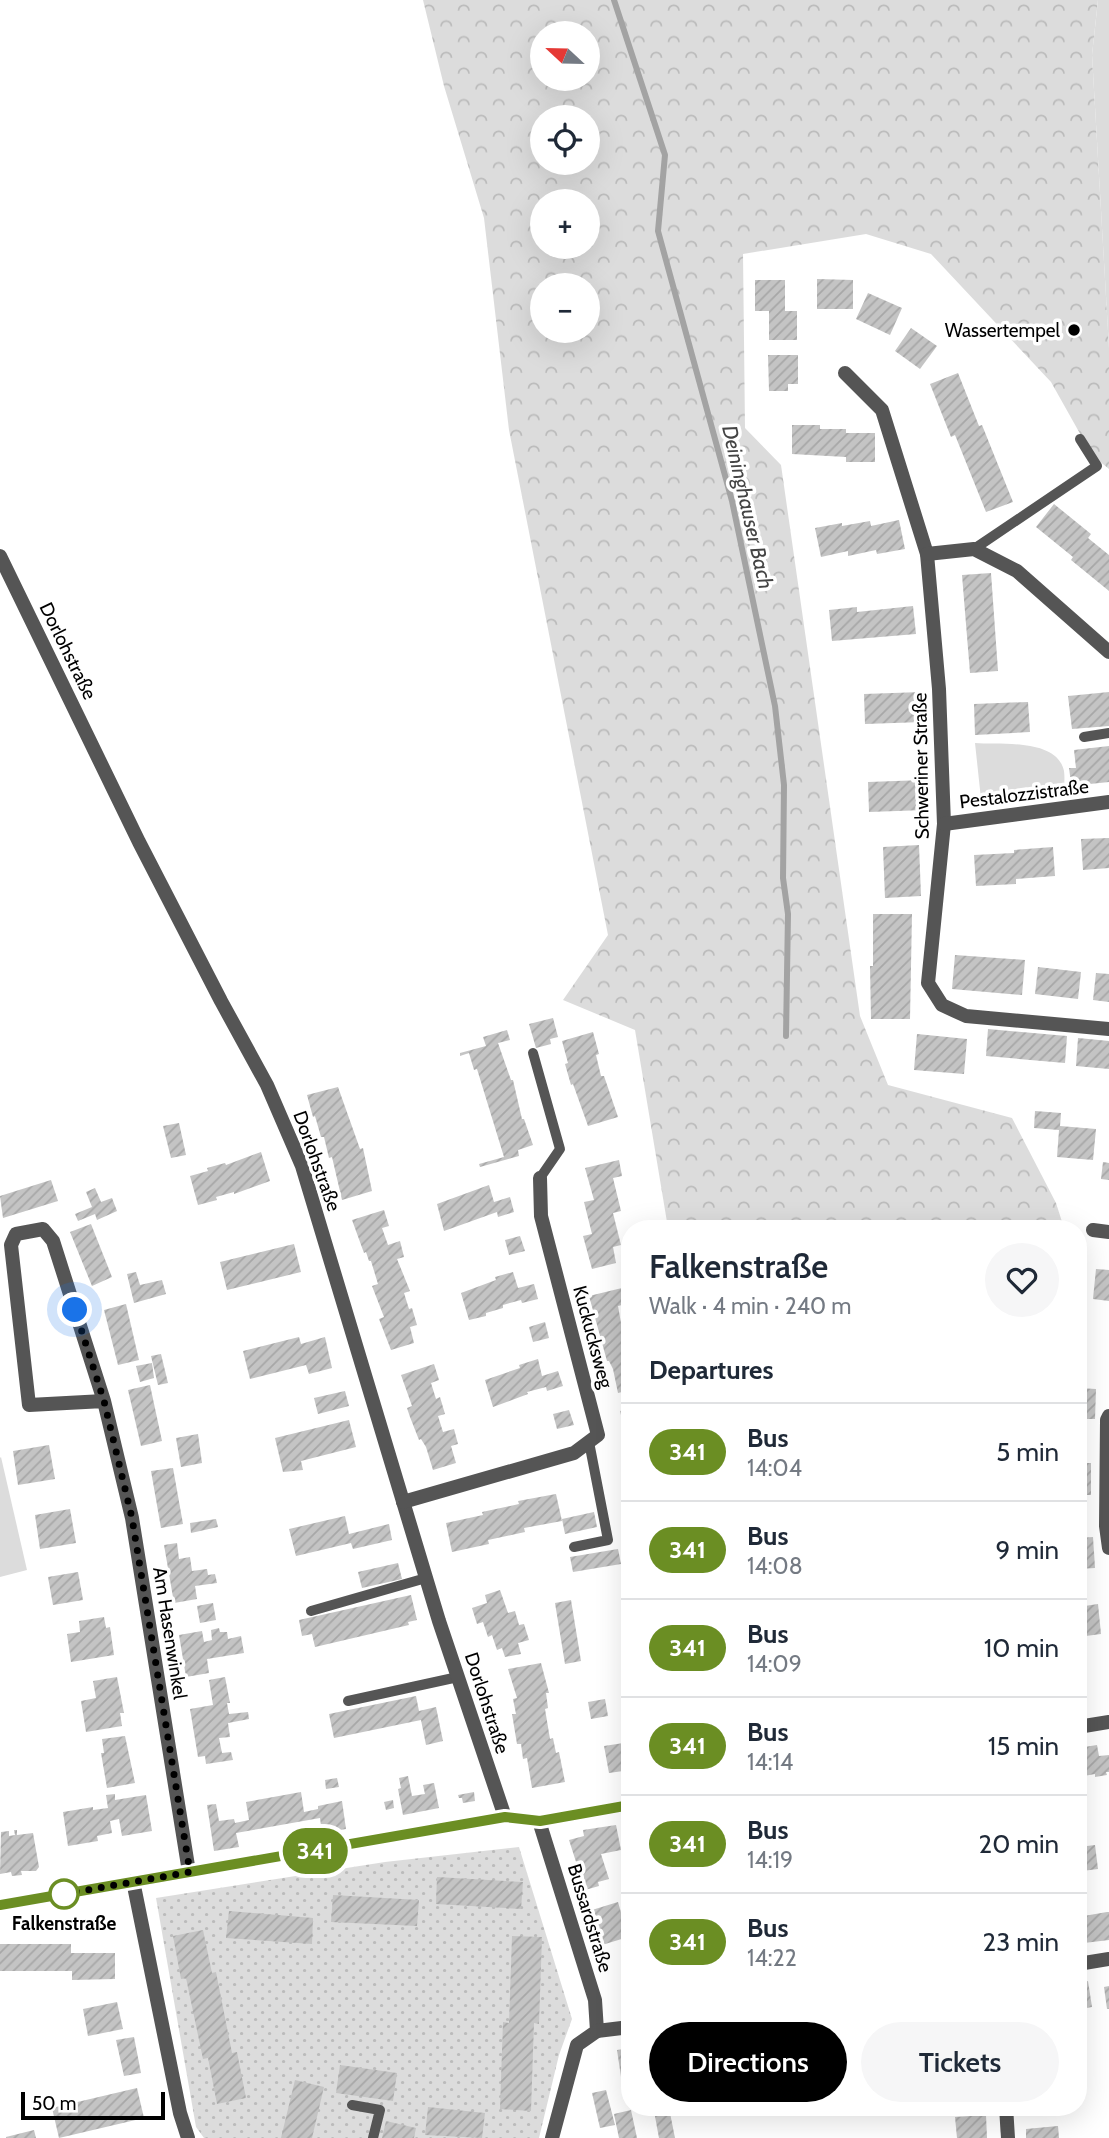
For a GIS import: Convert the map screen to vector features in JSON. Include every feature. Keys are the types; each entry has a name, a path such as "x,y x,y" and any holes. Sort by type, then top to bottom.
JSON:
{"street":[{"name":"Schweriner Straße","path":"845,373 882,410 927,554 939,689 944,824 928,983 943,1005 965,1016 1109,1029"},
{"path":"927,554 974,549 1017,571 1109,652"},
{"name":"Dorlohstraße","path":"0,556 139,842 267,1085 302,1166 426,1578 505,1817"},
{"name":"Pestalozzistraße","path":"944,824 1109,802"},
{"name":"Kuckucksweg","path":"540,1178 541,1216 598,1434 589,1441"},
{"name":"Am Hasenwinkel","path":"104,1401 29,1405 11,1245 16,1234 43,1229 53,1241 104,1401 132,1518 190,1872"},
{"path":"1093,1230 1109,1232"},
{"path":"1109,1416 1109,1548"},
{"path":"403,1502 574,1453 589,1441"},
{"path":"1087,1726 1109,1722"},
{"path":"0,1905 505,1817 540,1821 621,1807"},
{"name":"Bussardstraße","path":"540,1821 595,2000 597,2031"},
{"path":"133,1881 180,2113 188,2138"},
{"path":"1087,1963 1109,1959"},
{"path":"552,2138 577,2045 597,2031 621,2028"},
{"path":"1007,2116 1009,2138"}],"lane":[{"path":"974,549 1097,466 1080,439"},
{"path":"1084,737 1109,733"},
{"name":"Kuckucksweg","path":"533,1053 560,1149 540,1178"},
{"path":"574,1547 608,1541 589,1441"},
{"path":"311,1611 426,1578"},
{"path":"348,1701 458,1677"},
{"path":"352,2105 380,2110 373,2138"}],"green space":[{"path":"423,0 1098,0 1092,55 1109,348 1109,469 1092,455 1051,382 931,254 866,234 743,254 745,428 781,465 860,1016 888,1085 1012,1118 1056,1203 1061,1220 667,1220 635,1030 563,1000 608,935 509,430 484,218 444,86"},
{"path":"1098,0 1109,0 1109,348 1092,55"},
{"path":"975,743 1026,745 1051,753 1059,760 1064,771 1064,793 981,799"},
{"path":"0,1458 27,1570 0,1577"},
{"path":"519,1847 572,2019 559,2055 539,2138 204,2138 196,2127 156,1898 385,1862"}],"building":[{"path":"817,279 853,280 853,309 817,309"},
{"path":"755,280 785,280 785,311 797,311 797,340 769,340 769,311 755,311"},
{"path":"868,293 902,308 890,335 856,319"},
{"path":"911,328 937,346 920,369 895,351"},
{"path":"768,355 798,355 798,384 788,384 788,391 769,391"},
{"path":"958,373 1013,502 986,512 955,435 951,437 930,384"},
{"path":"792,425 820,425 820,429 846,429 846,433 875,433 875,462 846,462 846,457 792,454"},
{"path":"1054,504 1091,534 1088,538 1109,555 1109,591 1036,527"},
{"path":"899,520 905,549 877,554 876,550 848,556 848,551 821,557 815,528 870,521 871,526"},
{"path":"991,573 998,671 970,673 962,575"},
{"path":"913,606 916,634 832,641 829,610 857,607 857,612"},
{"path":"922,692 923,722 865,724 864,694"},
{"path":"1109,692 1109,726 1072,729 1068,696"},
{"path":"1028,702 1030,732 975,735 974,704"},
{"path":"1109,746 1109,782 1080,785 1080,782 1071,783 1069,768 1076,768 1074,750"},
{"path":"924,780 925,810 869,812 868,782"},
{"path":"1109,838 1109,868 1083,870 1081,839"},
{"path":"919,845 921,896 885,898 883,847"},
{"path":"1053,847 1055,876 1016,879 1016,884 976,886 974,855"},
{"path":"873,914 912,914 910,1019 871,1019"},
{"path":"955,955 1025,960 1022,995 952,989"},
{"path":"1038,967 1081,972 1078,999 1035,994"},
{"path":"1096,973 1109,974 1109,1002 1093,1000"},
{"path":"553,1018 558,1037 550,1039 551,1044 536,1048 529,1024"},
{"path":"988,1029 1067,1036 1065,1063 986,1056"},
{"path":"507,1030 510,1040 498,1043 513,1080 522,1119 533,1145 518,1150 519,1156 480,1167 479,1164 504,1157 477,1069 474,1070 469,1053 460,1056 460,1053 486,1046 483,1037"},
{"path":"593,1032 601,1076 604,1076 618,1117 588,1126 573,1084 571,1085 562,1041"},
{"path":"917,1034 967,1039 964,1074 914,1070"},
{"path":"1078,1038 1109,1041 1109,1069 1076,1066"},
{"path":"338,1087 360,1149 363,1148 372,1191 342,1200 332,1157 329,1158 324,1137 321,1137 307,1095"},
{"path":"1035,1111 1061,1113 1060,1126 1096,1129 1093,1160 1057,1157 1059,1130 1034,1128"},
{"path":"179,1123 186,1155 171,1158 163,1126"},
{"path":"261,1152 270,1181 198,1205 190,1176 208,1171 207,1168 225,1163 226,1165"},
{"path":"619,1160 622,1176 613,1178 621,1211 613,1213 621,1245 613,1247 616,1263 592,1269 583,1236 592,1234 584,1202 594,1200 585,1168"},
{"path":"1103,1162 1109,1163 1109,1180 1101,1179"},
{"path":"51,1180 58,1201 3,1218 0,1196"},
{"path":"489,1185 494,1202 510,1197 514,1212 498,1217 497,1212 444,1231 437,1204"},
{"path":"95,1188 101,1202 112,1198 117,1211 97,1220 95,1214 78,1221 75,1214 92,1207 86,1192"},
{"path":"384,1210 389,1226 382,1228 388,1245 400,1241 404,1257 397,1259 410,1291 404,1293 417,1325 410,1327 414,1343 391,1350 379,1319 384,1317 372,1286 378,1284 371,1261 366,1252 364,1253 352,1220"},
{"path":"91,1224 112,1277 92,1286 70,1232"},
{"path":"520,1236 525,1251 509,1255 505,1240"},
{"path":"294,1244 301,1272 227,1290 220,1262"},
{"path":"1096,1269 1109,1270 1109,1301 1093,1299"},
{"path":"136,1272 140,1285 162,1280 166,1294 134,1303 127,1274"},
{"path":"513,1272 518,1288 534,1284 538,1299 503,1305 503,1308 486,1313 486,1316 469,1320 461,1293 496,1280 495,1277"},
{"path":"621,1288 621,1305 618,1306 621,1323 621,1392 618,1393 613,1369 607,1361 589,1296"},
{"path":"126,1304 139,1360 118,1365 104,1310"},
{"path":"545,1322 549,1338 533,1342 529,1327"},
{"path":"299,1337 301,1344 325,1337 332,1368 309,1374 306,1365 250,1379 243,1351"},
{"path":"161,1354 168,1383 158,1385 151,1356"},
{"path":"538,1359 542,1376 558,1371 563,1386 547,1391 546,1387 527,1392 528,1394 493,1407 485,1380"},
{"path":"152,1363 154,1378 140,1382 136,1366"},
{"path":"434,1364 439,1380 431,1383 436,1399 440,1397 445,1414 438,1416 443,1432 454,1429 458,1444 451,1446 456,1463 433,1470 426,1447 421,1439 419,1440 410,1417 407,1408 412,1406 401,1375"},
{"path":"150,1385 162,1441 141,1446 128,1390"},
{"path":"1087,1388 1096,1389 1095,1419 1087,1419"},
{"path":"345,1391 349,1406 318,1414 314,1398"},
{"path":"569,1410 574,1425 557,1429 553,1414"},
{"path":"349,1420 356,1447 301,1461 303,1470 283,1472 275,1438"},
{"path":"198,1434 202,1463 181,1467 176,1438"},
{"path":"49,1445 55,1479 18,1485 13,1451"},
{"path":"1087,1463 1091,1463 1091,1495 1087,1495"},
{"path":"173,1468 183,1524 161,1528 151,1471"},
{"path":"556,1494 562,1521 524,1528 525,1532 488,1540 489,1544 452,1552 446,1523 519,1504 518,1501"},
{"path":"70,1509 76,1543 40,1549 35,1515"},
{"path":"594,1512 597,1527 565,1534 562,1519"},
{"path":"345,1516 349,1534 389,1524 392,1540 353,1549 351,1543 296,1556 289,1529"},
{"path":"216,1519 218,1527 191,1533 190,1523"},
{"path":"1087,1537 1093,1537 1095,1568 1087,1568"},
{"path":"177,1543 179,1559 190,1557 192,1571 207,1569 208,1575 215,1574 217,1583 195,1586 197,1599 174,1603 164,1545"},
{"path":"618,1549 621,1564 573,1572 570,1557"},
{"path":"398,1563 402,1579 362,1588 358,1572"},
{"path":"78,1572 83,1600 53,1605 48,1577"},
{"path":"500,1590 508,1613 515,1611 519,1625 524,1624 529,1640 518,1643 521,1654 505,1657 502,1648 497,1650 492,1635 488,1637 483,1622 477,1624 472,1608 487,1603 485,1595"},
{"path":"411,1595 417,1620 408,1622 409,1625 315,1647 312,1634 302,1636 299,1620"},
{"path":"571,1600 581,1661 565,1664 555,1603"},
{"path":"213,1603 216,1620 200,1623 197,1606"},
{"path":"1098,1604 1101,1634 1087,1636 1087,1606"},
{"path":"104,1617 106,1628 110,1627 114,1655 71,1662 67,1634 80,1632 79,1621"},
{"path":"219,1628 220,1632 227,1632 228,1639 241,1636 244,1653 207,1659 209,1673 186,1677 179,1635 202,1631 204,1642 212,1640 211,1630"},
{"path":"541,1663 549,1693 546,1693 548,1708 545,1709 550,1739 553,1738 556,1753 559,1752 565,1782 532,1788 527,1758 523,1759 521,1744 517,1744 512,1714 516,1714 513,1699 517,1698 508,1669"},
{"path":"117,1677 124,1713 120,1713 122,1726 86,1732 81,1701 96,1698 93,1681"},
{"path":"225,1677 230,1703 227,1703 229,1714 248,1712 249,1719 228,1723 230,1737 219,1738 222,1753 231,1752 233,1760 206,1764 205,1756 198,1757 190,1709 213,1705 209,1680"},
{"path":"416,1696 419,1711 436,1707 443,1741 426,1745 421,1720 334,1738 329,1714"},
{"path":"605,1699 608,1716 591,1719 588,1702"},
{"path":"125,1736 135,1783 107,1788 101,1753 104,1753 102,1739"},
{"path":"621,1743 621,1771 609,1773 604,1746"},
{"path":"1097,1745 1099,1756 1109,1755 1107,1775 1087,1775 1087,1747"},
{"path":"408,1776 412,1796 425,1794 423,1785 434,1783 439,1808 403,1815 398,1789 401,1788 399,1778"},
{"path":"337,1778 339,1787 326,1789 325,1780"},
{"path":"301,1792 304,1812 342,1801 346,1829 322,1833 320,1818 236,1833 239,1847 214,1851 207,1805 216,1804 219,1821 234,1819 235,1823 249,1820 246,1802"},
{"path":"474,1792 475,1801 463,1803 458,1795"},
{"path":"115,1794 115,1800 146,1795 152,1831 122,1836 119,1819 110,1821 112,1833 97,1836 98,1841 68,1846 63,1812 93,1807 93,1810 108,1808 106,1795"},
{"path":"393,1800 394,1808 386,1810 384,1802"},
{"path":"616,1825 621,1850 601,1854 609,1879 598,1882 599,1886 585,1890 569,1840 584,1836 583,1830"},
{"path":"14,1830 17,1830 17,1835 33,1833 39,1867 36,1871 21,1871 22,1875 12,1876 11,1872 0,1874 1,1832 9,1831 9,1836 15,1835"},
{"path":"1095,1845 1098,1869 1087,1870 1087,1846"},
{"path":"437,1877 523,1882 521,1909 436,1904"},
{"path":"333,1895 419,1900 417,1926 331,1922"},
{"path":"618,1902 621,1912 621,1939 602,1945 592,1910"},
{"path":"229,1911 313,1918 312,1944 226,1938"},
{"path":"1109,1912 1109,1940 1087,1943 1087,1916"},
{"path":"203,1930 212,1973 216,1972 232,2053 237,2052 246,2098 217,2104 208,2058 203,2059 186,1978 181,1979 173,1936"},
{"path":"512,1936 542,1937 539,2024 534,2023 531,2111 500,2109 503,2022 509,2023"},
{"path":"0,1944 71,1944 71,1953 115,1953 115,1979 72,1980 72,1971 0,1971"},
{"path":"1087,1981 1092,2007 1087,2008"},
{"path":"1109,1986 1109,2009 1107,2009 1104,1987"},
{"path":"117,2002 123,2029 88,2036 83,2009"},
{"path":"134,2037 141,2073 124,2076 116,2040"},
{"path":"621,2049 621,2077 617,2050"},
{"path":"340,2065 397,2073 393,2101 336,2093"},
{"path":"295,2080 324,2087 312,2138 281,2138"},
{"path":"137,2088 144,2118 59,2138 52,2108"},
{"path":"606,2090 615,2125 600,2128 592,2093"},
{"path":"428,2107 485,2113 482,2138 425,2135"},
{"path":"621,2112 621,2116 632,2116 637,2138 619,2138 614,2114"},
{"path":"655,2116 671,2116 675,2138 659,2138"},
{"path":"986,2116 987,2138 957,2138 955,2117"},
{"path":"386,2121 416,2128 414,2138 382,2138"},
{"path":"1058,2126 1059,2138 1026,2138 1026,2129"},
{"path":"34,2130 36,2138 6,2138 6,2137"}],"waterway":[{"name":"Deininghauser Bach","path":"614,0 665,155 658,231 732,501 775,706 784,785 783,878 788,914 786,1036"}],"bus line":[{"name":"341","path":"0,1905 437,1831 505,1817 540,1821 621,1807"}],"place":[{"name":"Wassertempel","path":"1074,330"},
{"name":"Falkenstraße","path":"64,1894"}],"route":[{"path":"64,1894 190,1872 132,1518 104,1401 75,1310"}]}
